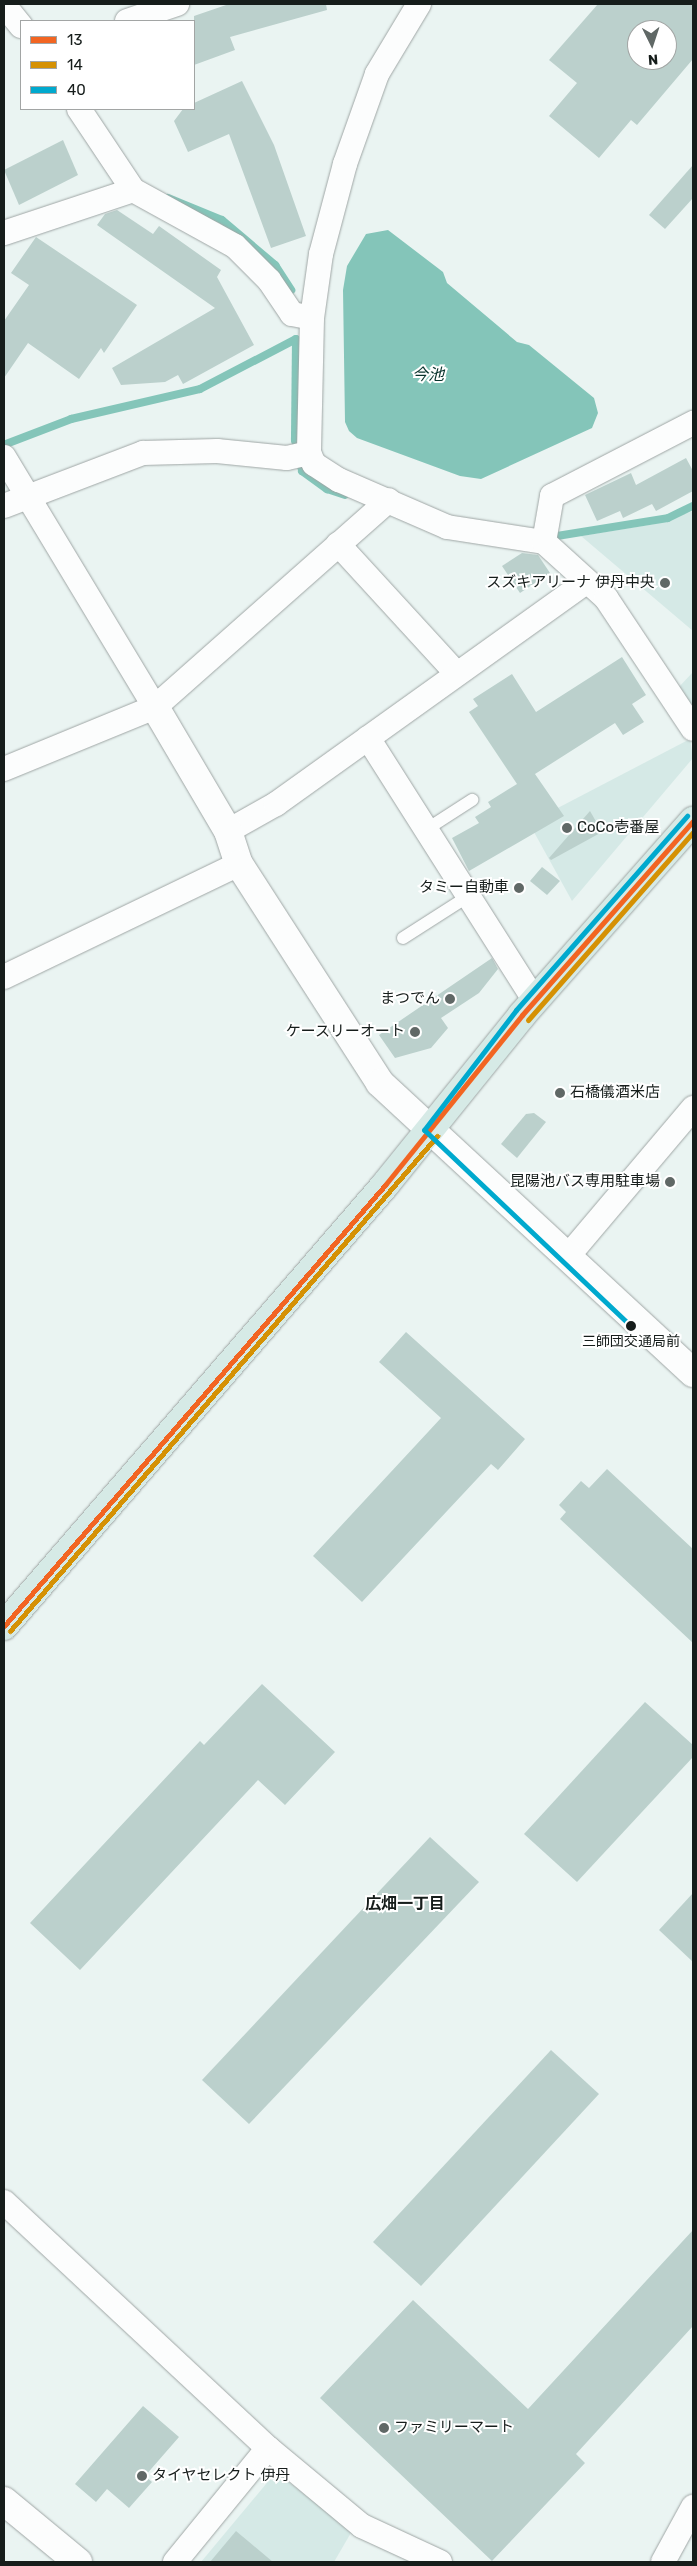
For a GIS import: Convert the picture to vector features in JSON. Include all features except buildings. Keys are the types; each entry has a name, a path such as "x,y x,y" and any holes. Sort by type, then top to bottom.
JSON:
{"highway":[{"path":"4,1626 430,1131 535,1001 693,821"}],"street":[{"path":"130,20 176,4"},
{"path":"418,4 376,74 348,156 321,254 312,318 309,453 314,464 339,480 389,500 446,527 544,542 585,583 606,598 693,729"},
{"path":"80,110 133,190 235,246 269,280 292,314 312,318"},
{"path":"4,233 133,190"},
{"path":"544,542 552,496 693,423"},
{"path":"4,506 30,493 143,453 217,451 287,458 309,453"},
{"path":"4,456 30,493 228,831 239,864 380,1083 693,1373"},
{"path":"4,769 155,707 389,500"},
{"path":"338,544 457,674"},
{"path":"228,831 276,804 585,583"},
{"path":"368,738 427,829 467,897 535,1001"},
{"path":"5,975 239,864"},
{"path":"568,1256 693,1108"},
{"path":"4,2202 268,2448 362,2526 440,2562"},
{"path":"175,2562 268,2448"},
{"path":"4,2501 78,2562"},
{"path":"663,2562 693,2508"}],"lane":[{"path":"427,829 472,800"},
{"path":"403,938 467,897"}],"shaded area":[{"name":"スズキアリーナ 伊丹中央","path":"693,511 693,631 581,536 655,524"},
{"path":"693,672 693,711 678,688"},
{"path":"690,739 693,758 572,901 529,823"},
{"path":"282,2477 352,2531 334,2562 201,2562 271,2478"}],"water":[{"name":"今池","path":"388,230 443,272 447,283 517,342 529,345 594,398 598,413 592,428 481,479 460,476 357,438 349,431 345,422 343,290 347,266 366,234"}],"waterway":[{"path":"168,198 222,220 275,265 291,290"},
{"path":"6,444 71,419 200,389 296,339 295,440 302,471 327,489 345,495"},
{"path":"557,536 668,518 693,506"}],"transit line":[{"name":"40","path":"633,1328 424,1130 516,1010 687,816"},
{"name":"13","path":"4,1626 385,1185 522,1015 693,821"},
{"name":"14","path":"528,1020 693,832"},
{"name":"14","path":"10,1631 437,1136"}],"place":[{"name":"スズキアリーナ 伊丹中央","path":"665,583"},
{"name":"CoCo壱番屋","path":"567,828"},
{"name":"タミー自動車","path":"519,888"},
{"name":"まつでん","path":"450,999"},
{"name":"ケースリーオート","path":"415,1032"},
{"name":"石橋儀酒米店","path":"560,1093"},
{"name":"昆陽池バス専用駐車場","path":"670,1182"},
{"name":"三師団交通局前","path":"631,1326"},
{"name":"ファミリーマート","path":"384,2428"},
{"name":"タイヤセレクト 伊丹","path":"142,2476"}],"district":[{"name":"広畑一丁目","path":"405,1904"}]}
